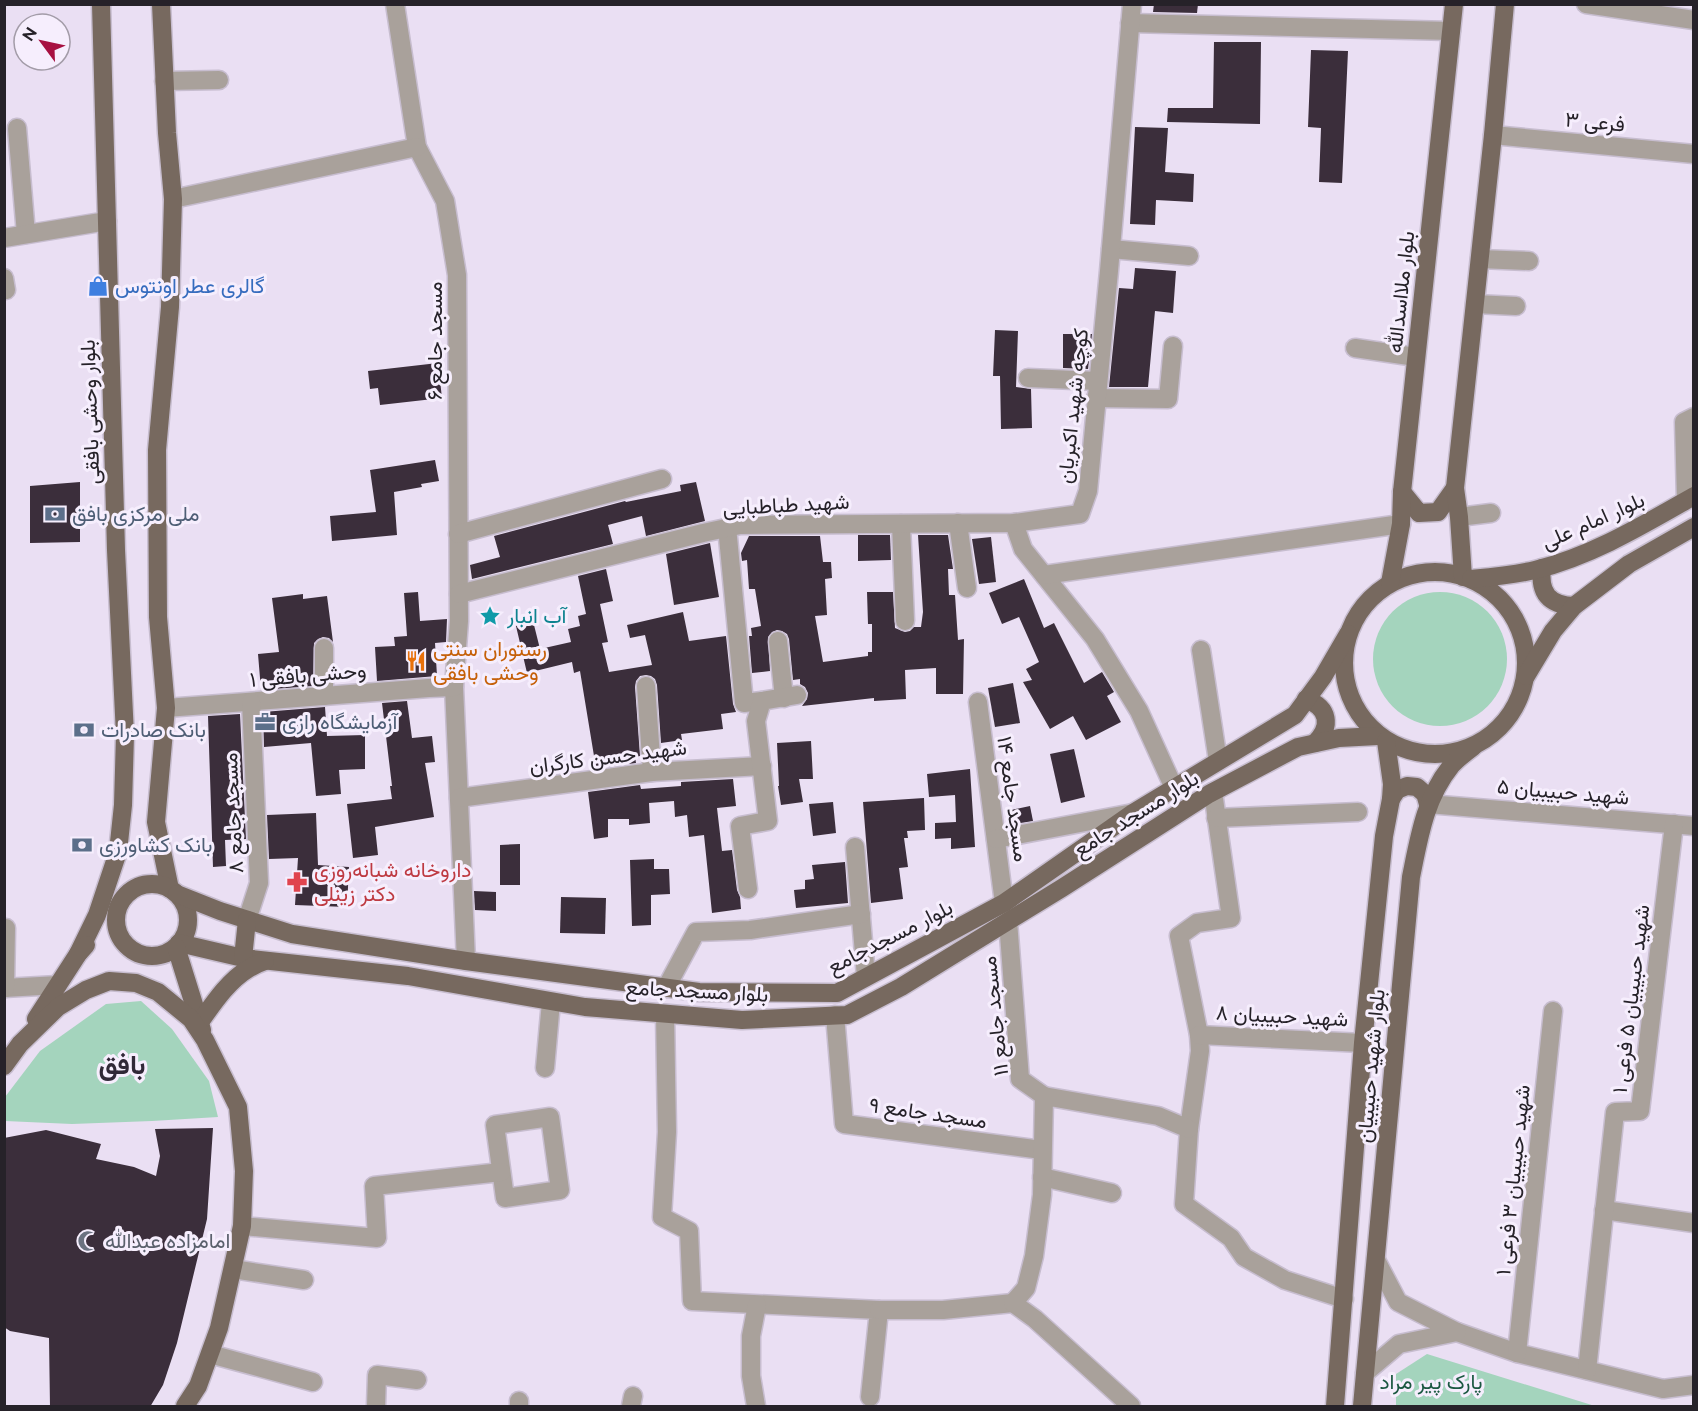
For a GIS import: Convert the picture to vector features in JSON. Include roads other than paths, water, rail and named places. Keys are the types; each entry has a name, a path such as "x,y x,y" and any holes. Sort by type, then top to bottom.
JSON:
{"main road":[{"name":"بلوار وحشی بافقی","path":"20,1044 78,954 97,915 118,852 123,805 125,735 116,550 101,4"},
{"path":"118,852 116,922 119,934 124,944 133,951 156,956 166,953 178,945 185,934 188,923 183,903 174,892 156,822 166,708 158,617 157,450 170,307 173,199 161,4"},
{"name":"بلوار ملااسدالله","path":"1390,584 1401,524 1402,492 1454,4"},
{"path":"1467,578 1455,488 1505,4"},
{"path":"1402,492 1419,513 1438,512 1455,488"},
{"name":"بلوار امام علی","path":"1467,578 1502,576 1542,568 1571,559 1619,538 1690,498"},
{"path":"1525,678 1525,647 1515,619 1496,595 1467,578 1444,572 1416,573 1390,584 1372,597 1358,614 1348,634 1343,662 1347,690 1359,716 1382,739 1412,753 1443,755 1473,747 1497,730 1516,706 1525,678 1553,631 1574,606 1629,564 1694,527"},
{"path":"1542,568 1540,580 1544,592 1551,600 1562,606 1574,606"},
{"name":"بلوار مسجدجامع","path":"174,892 220,911 292,934 466,961 699,992 837,993 1004,903 1132,813 1295,715 1323,677 1348,634"},
{"path":"1306,699 1317,704 1324,712 1327,724 1323,735 1315,742"},
{"name":"بلوار مسجد جامع","path":"178,945 243,958 408,976 585,1007 742,1020 848,1015 902,987 1213,792 1298,747 1339,738 1382,739"},
{"name":"بلوار شهید حبیبیان","path":"1335,1407 1363,1043 1384,836 1391,799 1392,784 1382,739"},
{"name":"بلوار شهید حبیبیان","path":"1362,1407 1411,877 1428,804 1452,764 1473,747"},
{"path":"1391,799 1397,790 1407,786 1417,787 1425,794 1428,804"},
{"path":"118,909 125,896 141,886 159,885 174,892"},
{"name":"بلوار وحشی بافقی","path":"78,954 118,909"},
{"path":"243,958 247,920"},
{"path":"178,945 205,1040"},
{"path":"200,1022 221,993 247,969 266,960"},
{"path":"4,1065 20,1044 58,1007 86,990 110,981 136,983 158,992 191,1019 205,1040 238,1107 244,1171 242,1226 219,1328 198,1386 185,1407"}],"street":[{"name":"مسجد جامع ۶","path":"395,4 417,147 445,201 457,275 459,621 454,687 466,961"},
{"path":"1586,4 1643,8 1694,20"},
{"path":"1131,14 1451,31"},
{"name":"کوچه شهید اکبریان","path":"1014,523 1080,514 1088,491 1131,14"},
{"path":"164,81 219,80"},
{"path":"17,128 26,234"},
{"name":"فرعی ۳","path":"1493,135 1694,154"},
{"path":"173,199 417,147"},
{"path":"4,238 108,221"},
{"path":"1111,249 1190,256"},
{"path":"1480,259 1529,261"},
{"path":"1475,304 1516,306"},
{"path":"1028,378 1168,399 1173,346"},
{"path":"1355,348 1416,357"},
{"path":"1690,498 1684,422 1694,417"},
{"path":"458,534 662,479"},
{"path":"1459,517 1491,513"},
{"path":"958,523 967,588"},
{"path":"1014,523 1023,549 1095,639 1139,711 1174,788"},
{"name":"شهید طباطبایی","path":"459,594 740,525 1014,523"},
{"path":"901,524 905,621"},
{"path":"1044,575 1401,524"},
{"path":"727,527 744,703 790,697 778,641"},
{"path":"324,648 324,696"},
{"path":"1201,650 1218,761"},
{"path":"646,686 652,772"},
{"name":"وحشی بافقی ۱","path":"166,708 454,687"},
{"path":"748,889 740,826 768,821 756,721 762,701"},
{"name":"مسجد جامع ۸","path":"247,920 259,883 251,702"},
{"name":"مسجد جامع ۱۴","path":"978,702 1004,903"},
{"name":"شهید حسن کارگران","path":"459,798 652,772 762,766"},
{"path":"1213,792 1231,918 1197,923 1179,936 1200,1051 1189,1129 1184,1204 1231,1238 1244,1257 1285,1280 1344,1299"},
{"name":"شهید حبیبیان ۵","path":"1428,804 1694,826"},
{"path":"1216,818 1358,812"},
{"path":"996,839 1132,813"},
{"name":"شهید حبیبیان ۵ فرعی ۱","path":"1587,1370 1615,1112 1640,1111 1674,824"},
{"path":"855,847 866,977"},
{"path":"666,988 696,932 750,930 861,914"},
{"name":"مسجد جامع ۱۱","path":"1008,921 1020,1080 1044,1096"},
{"path":"6,928 5,988 58,985"},
{"path":"545,1068 551,1002"},
{"name":"شهید حبیبیان ۳ فرعی ۱","path":"1517,1353 1553,1011"},
{"path":"665,1014 667,1132 662,1217 689,1231 692,1302 879,1310 943,1310 1012,1303 1035,1319 1131,1407"},
{"name":"مسجد جامع ۹","path":"835,1015 844,1124 1042,1150"},
{"name":"شهید حبیبیان ۸","path":"1198,1035 1363,1043"},
{"path":"1012,1303 1026,1288 1034,1256 1042,1196 1044,1096 1158,1116 1189,1129"},
{"path":"550,1117 560,1190 505,1198 501,1172 495,1125 550,1117"},
{"path":"242,1226 377,1239 374,1186 501,1172"},
{"path":"1042,1177 1112,1193"},
{"path":"1604,1210 1694,1223"},
{"path":"1376,1260 1398,1302 1457,1332 1517,1353 1587,1370 1661,1398 1694,1385"},
{"path":"233,1269 304,1280"},
{"path":"756,1407 751,1376 751,1336 757,1305"},
{"path":"870,1397 879,1310"},
{"path":"1365,1373 1399,1344 1457,1332"},
{"path":"210,1354 313,1382"},
{"path":"376,1407 377,1375 417,1380"}],"place":[{"name":"گالری عطر اونتوس","path":"98,286"},
{"name":"ملی مرکزی بافق","path":"55,514"},
{"name":"آب انبار","path":"490,616"},
{"name":"رستوران سنتی وحشی بافقی","path":"416,661"},
{"name":"آزمایشگاه رازی","path":"265,722"},
{"name":"بانک صادرات","path":"84,730"},
{"name":"بانک کشاورزی","path":"82,845"},
{"name":"داروخانه شبانه‌روزی دکتر زینلی","path":"297,882"},
{"name":"امامزاده عبدالله","path":"88,1241"}],"district":[{"name":"بافق","path":"122,1065"}],"park label":[{"name":"پارک پیر مراد","path":"1431,1382"}]}
